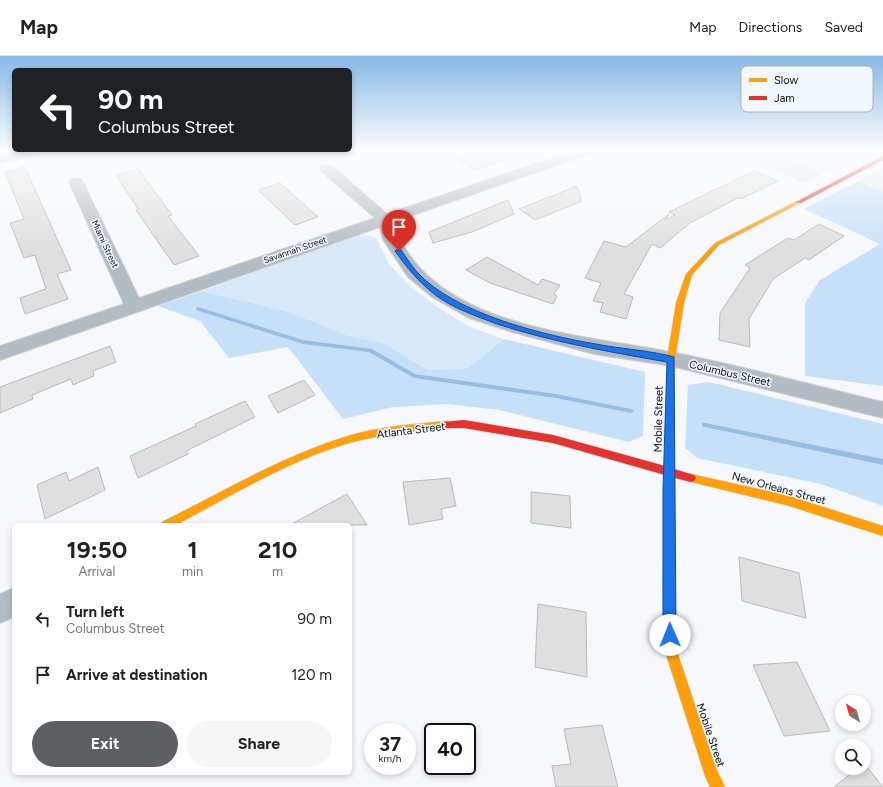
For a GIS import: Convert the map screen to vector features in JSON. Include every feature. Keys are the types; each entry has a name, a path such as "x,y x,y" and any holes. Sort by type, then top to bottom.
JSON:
{"street":[{"name":"Miami Street","path":"77,183 134,306"},
{"path":"343,183 384,220"},
{"name":"Savannah Street","path":"0,353 492,183"},
{"name":"Mobile Street","path":"718,787 710,771 670,648 669,473 671,359 680,303 689,274 717,244 835,183"},
{"name":"Columbus Street","path":"384,220 391,240 414,274 438,293 475,314 519,328 594,347 671,359 883,410"},
{"name":"Atlanta Street","path":"170,523 293,461 351,439 400,429 464,424 554,439 669,473"},
{"name":"New Orleans Street","path":"669,473 786,500 883,531"},
{"path":"0,609 12,603"}],"shaded area":[{"path":"854,183 863,183 883,192 883,386 805,376 805,303 820,280 880,244 804,209"},
{"path":"863,183 883,183 883,192"},
{"path":"366,235 376,238 389,264 412,288 440,309 470,327 504,339 468,368 428,370 383,343 349,336 289,312 202,291 356,236"},
{"path":"202,291 289,312 349,336 383,343 428,370 468,368 504,339 645,372 643,436 629,442 499,410 448,404 393,407 343,419 288,347 229,358 200,321 158,306"},
{"path":"709,382 883,424 883,506 821,484 697,458 685,448 688,385"}],"building":[{"path":"9,183 32,183 71,270 57,274 68,299 25,314 20,298 46,289 35,255 24,258 10,223 24,219"},
{"path":"121,183 148,183 172,215 168,216 199,256 174,265 136,210 138,209"},
{"path":"280,183 318,217 295,225 258,190"},
{"path":"729,183 774,183 741,199 738,198 690,223 660,248 652,244 624,294 633,297 626,319 600,312 603,303 593,301 601,283 585,278 604,241 626,247 669,214 665,220 675,215 669,212"},
{"path":"577,186 582,201 535,220 519,209"},
{"path":"508,200 514,214 472,232 433,243 429,232"},
{"path":"819,224 844,236 809,260 805,258 773,279 749,319 750,347 719,340 720,313 750,268 745,265 788,238 794,240"},
{"path":"487,257 538,285 542,279 560,285 554,294 557,296 553,304 490,283 466,270"},
{"path":"110,346 116,362 93,371 94,376 73,385 71,379 32,395 33,399 0,413 0,387"},
{"path":"304,380 315,395 278,413 268,396"},
{"path":"245,401 255,417 186,451 188,454 138,478 130,456 196,426 195,424"},
{"path":"98,467 105,490 45,519 37,485 66,472 69,481"},
{"path":"450,478 456,506 441,509 443,519 409,525 403,482"},
{"path":"531,492 570,496 571,528 531,523"},
{"path":"347,494 367,525 352,525 352,523 294,523"},
{"path":"739,557 799,573 806,618 742,601"},
{"path":"538,604 586,612 587,677 535,667"},
{"path":"797,662 830,731 784,736 753,665"},
{"path":"602,725 618,787 556,787 552,766 571,764 564,729"},
{"path":"871,772 883,787 834,787 849,775 871,775"}],"waterway":[{"path":"198,309 303,342 370,350 414,376 556,396 631,411"},
{"path":"705,425 883,462"}],"traffic: slow":[{"path":"670,404 671,359 680,303 689,274 717,244 799,202"},
{"path":"170,523 257,478 327,447 375,433 447,425"},
{"path":"691,478 786,500 883,531"},
{"path":"669,589 670,648 710,771 718,787"}],"traffic: jam":[{"path":"799,202 835,183"},
{"path":"669,589 670,404"},
{"path":"447,425 464,424 553,439 691,478"}],"route":[{"path":"399,251 414,274 438,293 475,314 519,328 594,347 671,359 668,489 670,635"}]}
